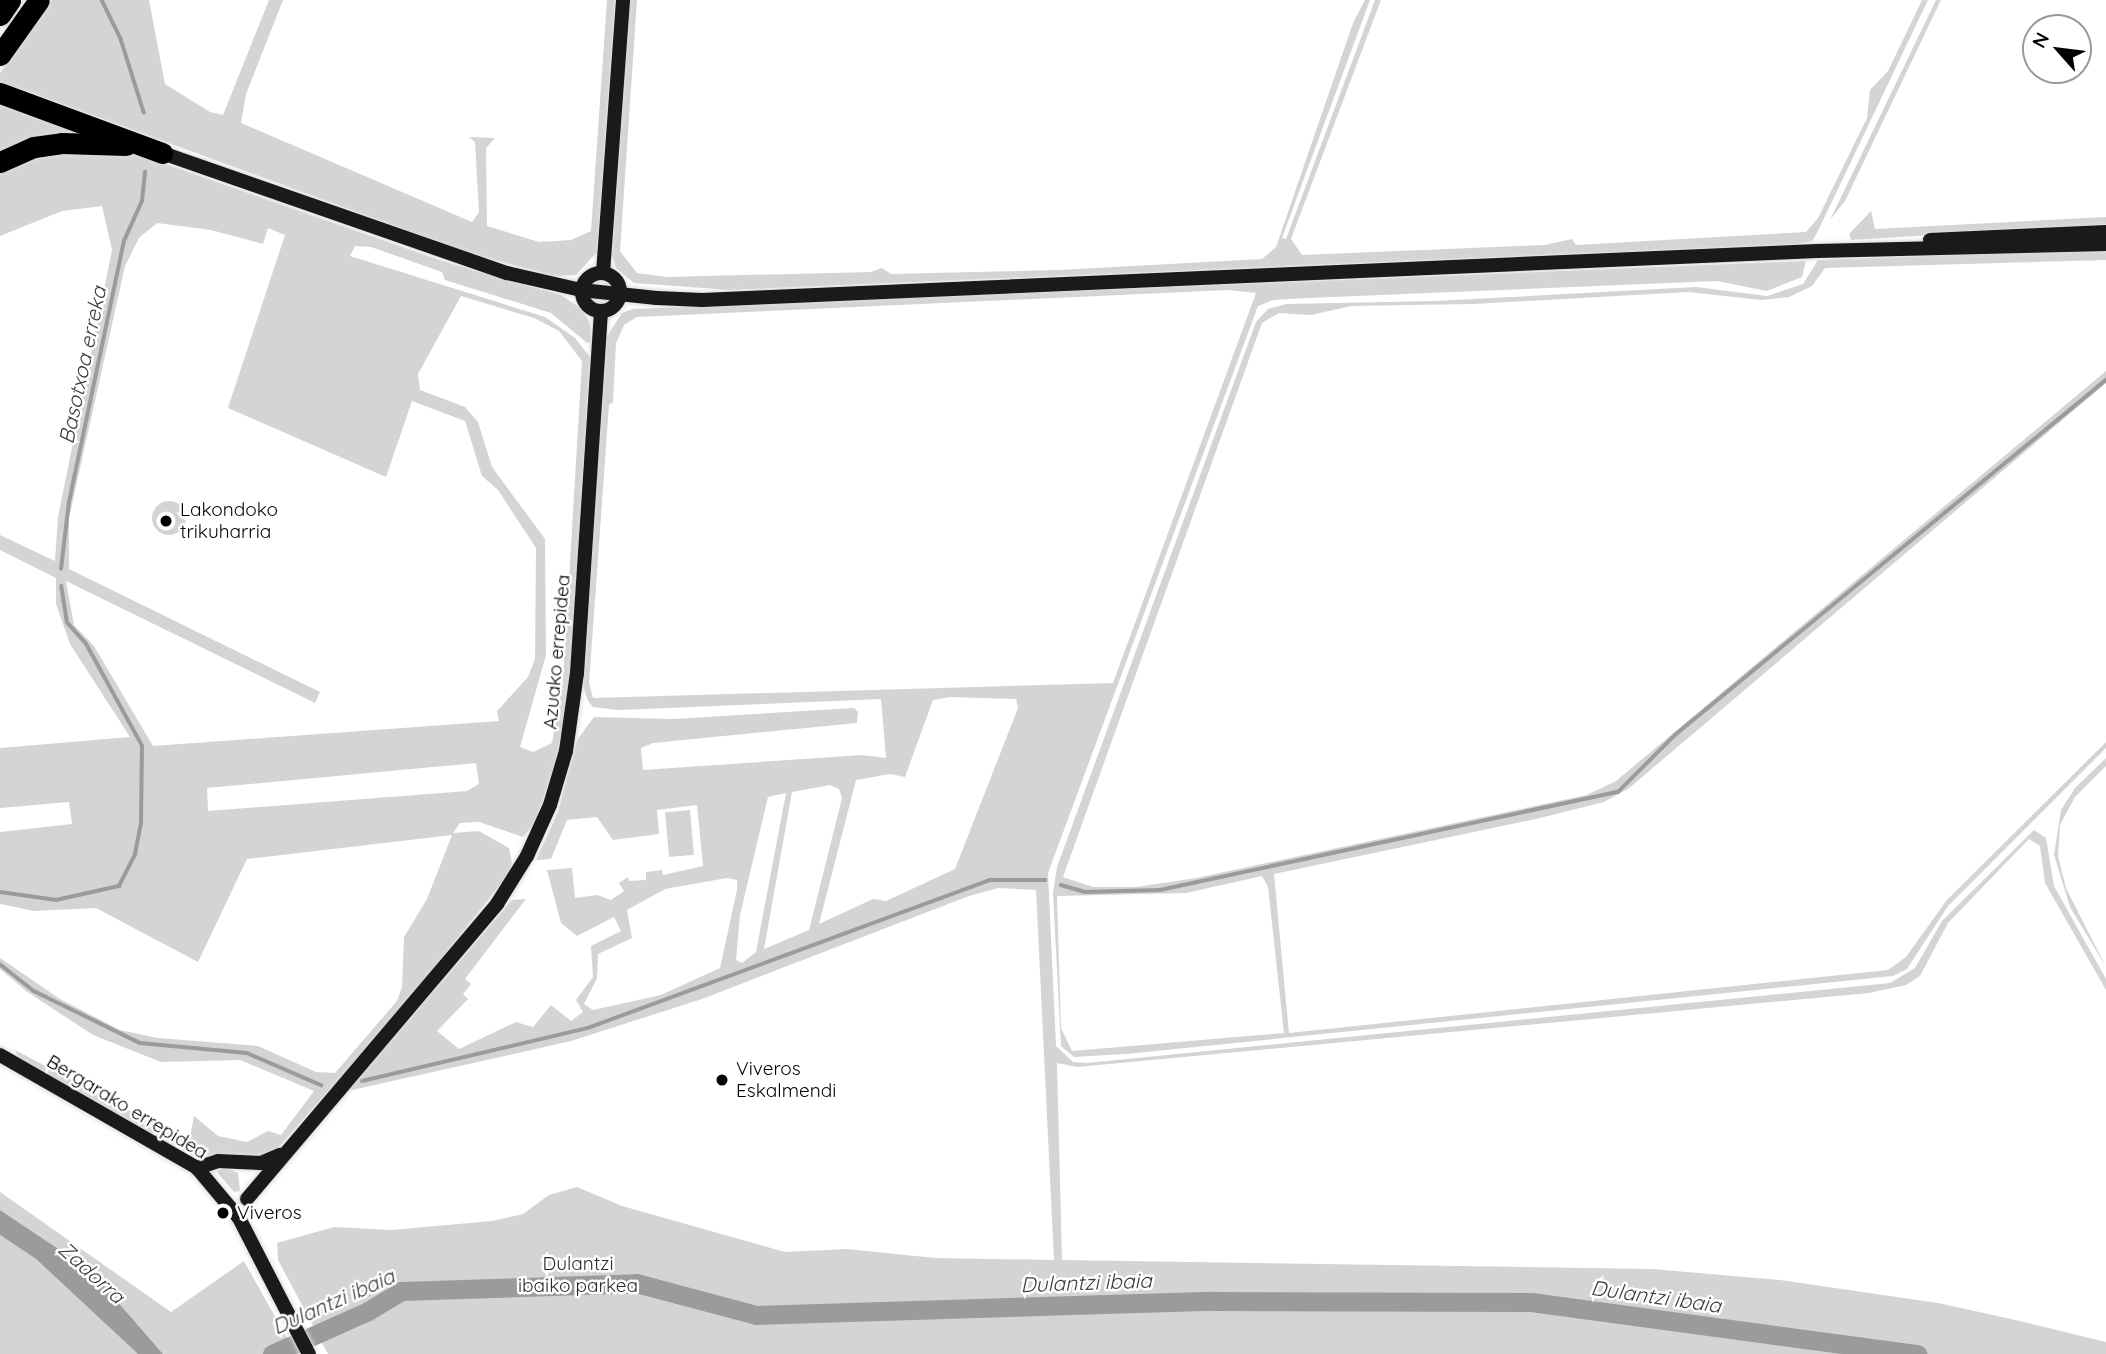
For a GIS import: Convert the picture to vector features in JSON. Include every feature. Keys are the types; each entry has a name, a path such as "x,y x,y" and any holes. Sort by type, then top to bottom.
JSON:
{"highway":[{"path":"0,15 10,0"},
{"path":"0,55 39,0"},
{"path":"7,95 162,153"},
{"path":"0,162 34,147 62,143 114,144 162,153"}],"main road":[{"path":"603,273 622,0"},
{"path":"162,153 452,256 581,290 702,300 1834,250 2106,244"},
{"path":"1834,250 1882,244 2106,232"},
{"path":"603,273 616,280 621,295 617,304 601,312 583,301 581,290 589,277 603,273"},
{"name":"Azuako errepidea","path":"239,1218 247,1199 497,904 527,856 550,805 566,751 577,673 601,312"},
{"name":"Bergarako errepidea","path":"0,1055 197,1168 239,1218 307,1351"},
{"path":"197,1168 233,1161 261,1163 285,1153"},
{"path":"233,1161 250,1178 247,1199"}],"green space":[{"path":"52,0 149,0 165,84 210,112 223,115 269,0 283,0 246,94 241,123 472,222 479,212 475,142 469,137 495,138 486,148 487,226 539,242 571,240 591,231 607,0 615,0 597,252 576,275 555,276 469,253 16,87 9,103 106,137 0,157 0,73"},
{"path":"630,0 637,0 620,251 637,273 667,277 871,272 882,268 891,274 1059,270 1262,259 1276,247 1353,23 1365,0 1370,0 1282,238 1286,239 1375,0 1381,0 1291,239 1302,255 1545,245 1572,239 1576,245 1806,232 1818,218 1867,118 1870,90 1888,71 1922,0 1928,0 1812,241 1798,244 730,290 634,283 616,268 612,255"},
{"path":"1936,0 1941,0 1845,201 1830,220"},
{"path":"104,150 137,154 442,261 561,295 582,309 590,323 591,342 587,343 551,313 445,280 442,272 371,247 355,246 350,256 545,317 575,338 590,357 571,664 560,748 535,823 523,837 479,822 460,823 453,833 479,831 509,848 512,863 507,876 415,992 285,1140 270,1156 252,1161 191,1155 19,1058 15,1050 189,1142 194,1116 218,1136 247,1142 268,1131 281,1135 314,1091 240,1060 161,1062 93,1035 26,991 0,969 0,958 60,999 120,1030 158,1038 258,1046 316,1072 335,1073 397,1001 402,987 404,937 427,899 452,835 247,859 198,962 96,908 34,911 0,904 0,832 72,824 69,802 0,808 0,748 130,737 70,644 56,604 56,578 0,550 0,535 55,561 58,517 112,250 102,206 62,211 0,236 0,170 38,155","holes":["157,223 211,230 263,244 268,228 285,235 228,408 386,477 412,401 465,421 482,476 498,490 536,548 535,659 528,677 497,711 499,721 153,746 94,646 74,625 66,581 315,703 320,692 69,569 69,518 125,266 139,238","461,296 534,318 559,331 582,361 563,680 552,743 533,752 520,747 546,655 545,539 492,467 478,422 465,407 420,390 418,374","476,763 479,784 467,791 208,811 207,788"]},
{"path":"1871,211 1875,229 2106,217 2106,224 1851,240 1849,234"},
{"path":"2106,250 2106,260 1825,268 1812,286 1789,297 1761,300 1688,292 1473,304 1351,306 1311,315 1279,313 1262,323 1063,877 1093,887 1136,887 1196,878 1587,795 1616,781 2106,371 2106,383 1628,789 1604,802 1536,819 1274,874 1289,1033 1888,970 1906,957 1946,901 2106,742 2106,748 1948,906 1907,969 1893,976 1126,1054 1074,1057 1061,1046 1053,893 1057,867 1256,322 1268,309 1286,304 1436,301 1696,287 1767,296 1803,284 1818,260","holes":["1262,876 1268,887 1284,1033 1072,1051 1061,1028 1057,896 1186,893"]},
{"name":"Dulantzi ibaiko parkea","path":"1806,261 1802,277 1767,291 1717,281 1309,298 1273,300 1258,306 1048,873 1056,1046 1073,1062 1087,1063 1890,983 1915,968 1942,921 2034,830 2046,838 2054,886 2106,979 2106,990 2045,883 2040,846 2029,839 1948,923 1920,976 1906,985 1869,993 1077,1067 1057,1063 1062,1260 1652,1269 1780,1280 1938,1303 2011,1319 2106,1342 2106,1354 328,1354 278,1260 277,1243 334,1227 392,1230 492,1221 523,1214 549,1195 577,1187 622,1206 785,1252 847,1249 935,1258 1054,1260 1036,890 998,888 969,896 702,999 571,1041 348,1091 512,900 526,899 465,979 471,984 463,994 468,999 437,1031 459,1049 516,1022 533,1027 551,1005 571,1021 583,1012 576,1000 593,977 591,946 621,931 614,917 577,936 561,923 547,870 572,868 575,898 597,895 611,900 624,891 619,883 628,877 629,881 646,880 646,872 662,870 663,875 703,866 697,805 657,810 659,834 613,840 597,817 567,820 551,859 536,860 558,812 577,740 594,717 673,719 854,708 858,712 857,723 653,743 641,748 643,770 862,755 886,758 881,699 619,710 593,707 588,701 583,686 606,338 622,313 633,309","holes":["1228,290 1256,293 1113,683 593,698 589,683 616,343 624,325 637,317","950,697 1016,699 1018,708 955,869 886,901 873,899 819,924 856,780 890,774 905,777 933,700","830,785 839,789 842,798 809,930 764,949 792,792","786,793 756,952 742,963 736,960 740,915 768,797","727,878 737,880 720,968 661,995 593,1010 584,1004 597,978 598,954 632,938 627,910 665,889"]},
{"path":"169,501 181,506 186,518 181,530 169,535 157,530 152,518 157,506"},
{"path":"2106,758 2106,766 2075,797 2060,825 2058,856 2066,888 2106,967 2070,907 2054,855 2061,810 2075,788"},
{"path":"690,810 694,855 669,857 665,812"},
{"path":"223,1167 238,1173 240,1191 234,1192 217,1172"},
{"path":"0,1192 171,1312 244,1261 296,1354 163,1354 90,1270 0,1210"},
{"path":"0,1235 36,1259 138,1354 0,1354"}],"shaded area":[{"path":"0,1210 90,1270 163,1354 138,1354 36,1259 0,1235"}],"waterway":[{"name":"Basotxoa erreka","path":"102,0 121,39 144,112"},
{"name":"Basotxoa erreka","path":"61,569 69,502 124,241 142,201 145,172"},
{"path":"1061,885 1085,892 1160,890 1618,792 1675,735 2106,380"},
{"name":"Basotxoa erreka","path":"0,892 56,900 119,886 135,854 141,824 142,746 86,644 67,623 61,586"},
{"path":"362,1081 588,1028 991,880 1045,880"},
{"path":"0,964 34,991 140,1043 247,1053 321,1085"},
{"name":"Dulantzi ibaia","path":"272,1354 368,1311 401,1291 636,1283 756,1315 1212,1301 1531,1302 1918,1354"}],"place":[{"name":"Lakondoko trikuharria","path":"166,521"},
{"name":"Viveros Eskalmendi","path":"722,1080"},
{"name":"Viveros","path":"223,1213"}],"water label":[{"name":"Zadorra","path":"92,1272"}]}
